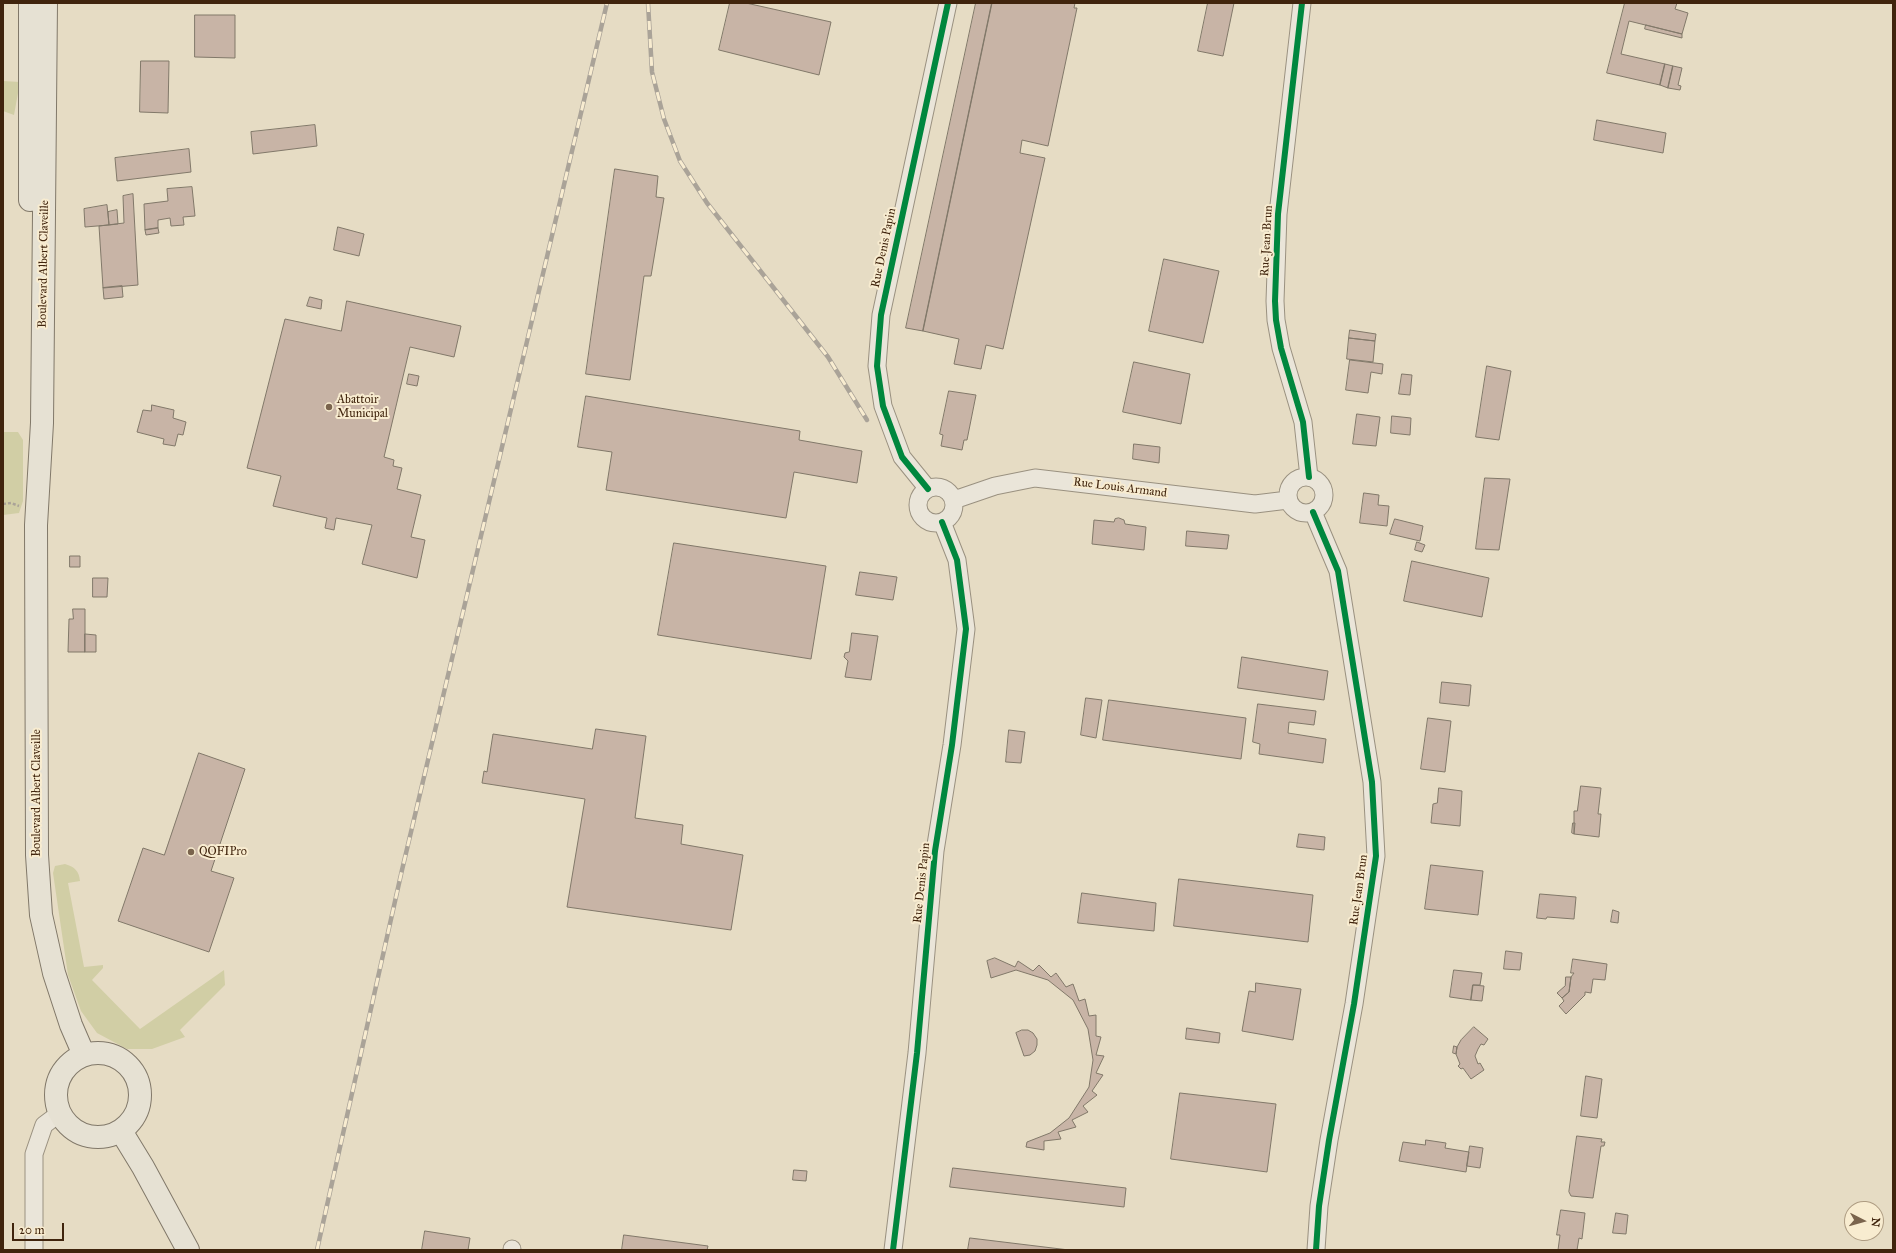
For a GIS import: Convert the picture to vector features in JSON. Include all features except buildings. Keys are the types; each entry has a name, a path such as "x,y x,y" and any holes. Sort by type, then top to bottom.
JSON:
{"main road":[{"name":"Boulevard Albert Claveille","path":"30,3 30,301 36,525 37,855 41,915 54,973 71,1025 84,1055"},
{"name":"Boulevard Albert Claveille","path":"36,525 42,423 46,3"},
{"path":"98,1053 111,1055 123,1061 133,1071 139,1083 140,1097 138,1110 131,1122 120,1131 107,1136 93,1137 79,1133 68,1125 60,1113 56,1100 57,1086 62,1072 72,1062 84,1055 98,1053"},
{"path":"120,1131 143,1167 188,1250"}],"street":[{"name":"Rue Denis Papin","path":"928,489 902,457 883,406 877,366 881,315 948,3"},
{"name":"Rue Jean Brun","path":"1302,3 1278,214 1275,301 1276,320 1281,348 1303,422 1309,477"},
{"path":"1302,477 1309,477 1319,482 1324,493 1322,504 1313,512 1307,514 1295,510 1288,500 1289,488 1292,483 1302,477"},
{"name":"Rue Louis Armand","path":"954,500 995,486 1035,478 1255,504 1288,500"},
{"path":"938,486 943,488 948,491 954,500 954,508 952,513 949,518 942,522 932,523 926,520 919,511 919,499 928,489 938,486"},
{"name":"Rue Jean Brun","path":"1313,512 1338,571 1372,782 1376,856 1354,1004 1319,1206 1316,1250"},
{"name":"Rue Denis Papin","path":"893,1250 917,1053 935,851 952,745 966,629 957,560 942,522"},
{"path":"34,1250 34,1154 44,1125 60,1113"}],"shaded area":[{"path":"3,81 20,82 14,115 3,111"},
{"path":"3,432 18,432 23,440 23,501 19,513 3,515"},
{"path":"65,864 76,870 80,881 68,883 84,967 103,965 103,968 92,980 140,1029 224,970 225,985 180,1030 185,1037 152,1049 127,1049 97,1033 81,1011 68,975 53,873 55,866"}],"railway":[{"path":"317,1250 402,870 607,3"},
{"path":"648,3 652,72 664,119 680,161 707,203 828,357 867,420"}],"cycle path":[{"path":"928,489 902,457 883,406 877,366 881,315 948,3"},
{"path":"1302,3 1278,214 1275,301 1276,320 1281,348 1303,422 1309,477"},
{"path":"1313,512 1338,571 1372,782 1376,856 1354,1004 1329,1140 1319,1206 1316,1250"},
{"path":"893,1250 917,1053 935,851 952,745 966,629 957,560 942,522"}],"place":[{"name":"Abattoir Municipal","path":"329,407"},
{"name":"QOFIPro","path":"191,852"}]}
